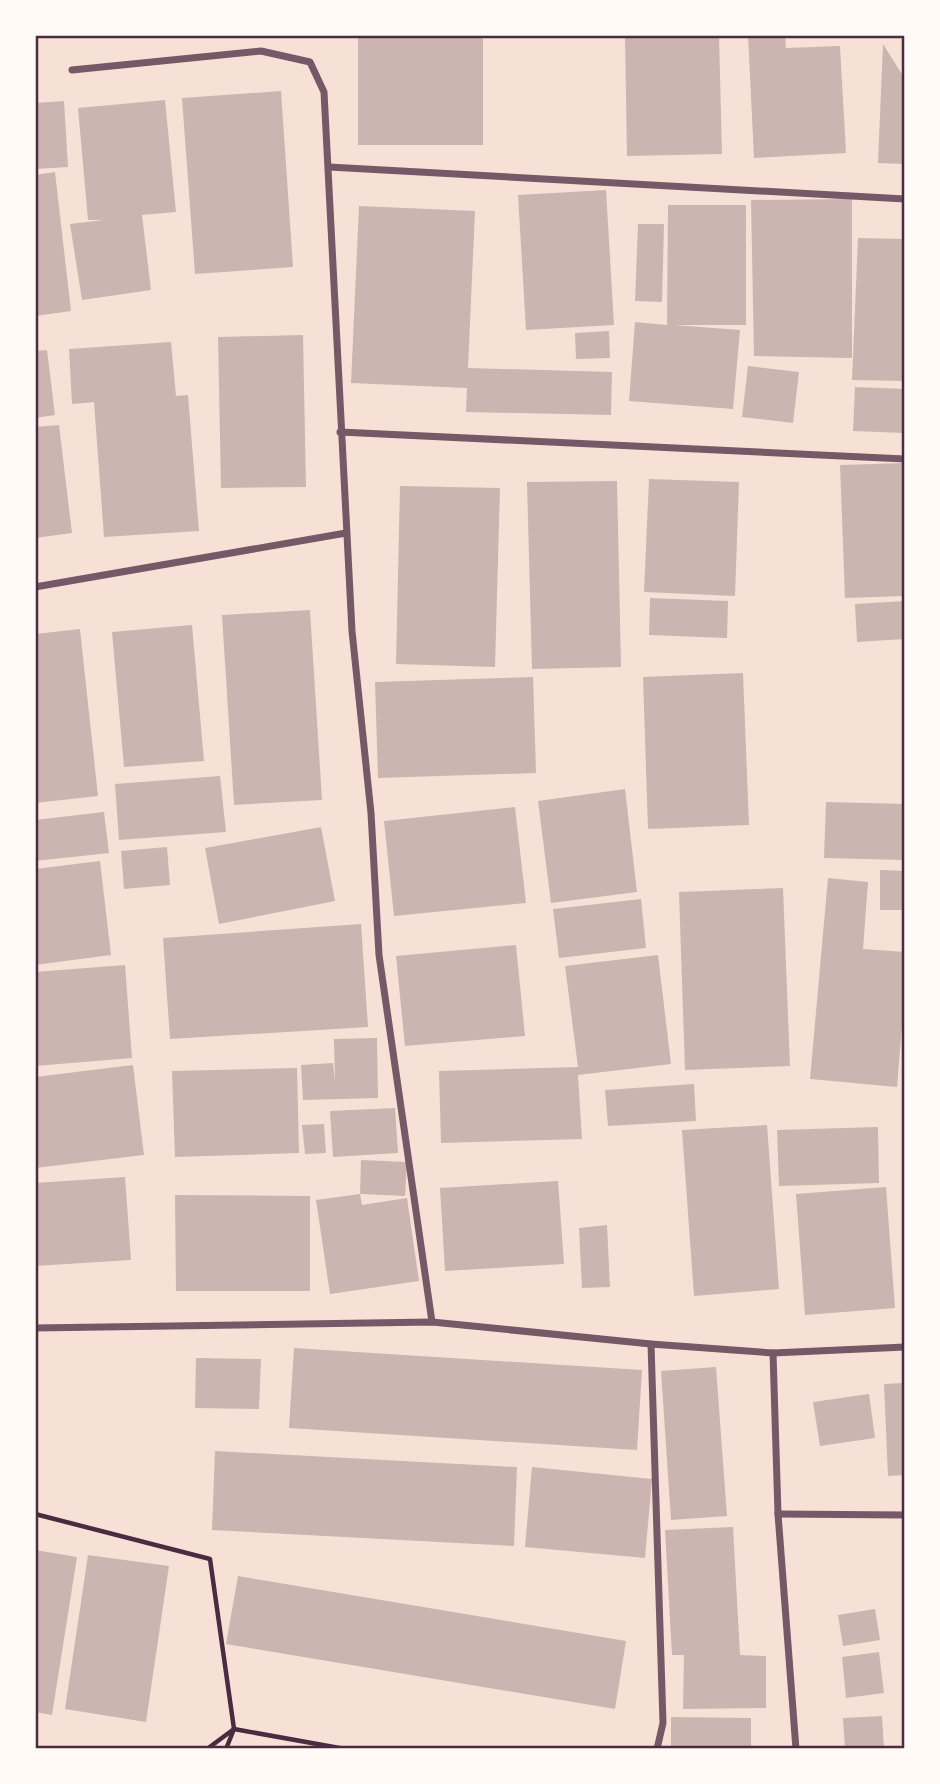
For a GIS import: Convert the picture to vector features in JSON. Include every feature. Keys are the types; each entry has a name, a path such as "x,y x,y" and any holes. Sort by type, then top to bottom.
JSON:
{"street":[{"path":"72,70 261,51 310,62 324,92 352,631 371,813 379,954 432,1322"},
{"path":"329,167 905,199"},
{"path":"340,432 905,459"},
{"path":"35,587 346,533"},
{"path":"35,1328 432,1322 773,1353 905,1347"},
{"path":"651,1344 663,1723 657,1749"},
{"path":"773,1353 778,1514 796,1749"},
{"path":"778,1514 905,1515"}],"path":[{"path":"35,1514 210,1559 234,1729 226,1749"},
{"path":"207,1749 234,1729 345,1749"}],"building":[{"path":"358,35 483,35 483,145 358,145"},
{"path":"625,35 719,35 722,154 627,156"},
{"path":"748,35 785,35 786,48 840,46 846,153 754,158"},
{"path":"883,44 905,79 905,164 878,163"},
{"path":"281,91 293,267 195,274 182,98"},
{"path":"165,100 176,212 142,215 151,290 82,300 70,224 104,220 88,220 78,108"},
{"path":"64,101 68,167 35,169 35,103"},
{"path":"55,172 71,311 35,316 35,175"},
{"path":"606,190 614,325 526,330 518,195"},
{"path":"852,199 852,358 754,356 751,200"},
{"path":"668,205 746,205 746,325 674,325 740,330 733,409 629,401 635,322 667,325"},
{"path":"359,206 475,211 468,368 612,372 611,415 466,412 467,388 351,383"},
{"path":"638,224 664,224 662,302 635,301"},
{"path":"858,238 905,239 905,381 852,380"},
{"path":"609,331 610,358 576,359 575,333"},
{"path":"303,335 306,487 221,488 218,337"},
{"path":"171,342 176,396 188,395 199,531 104,537 94,402 72,404 69,349"},
{"path":"47,350 55,415 35,418 35,351"},
{"path":"748,366 799,372 793,423 742,417"},
{"path":"855,387 905,389 905,433 853,431"},
{"path":"59,425 72,533 35,538 35,427"},
{"path":"905,463 905,596 845,598 840,465"},
{"path":"649,479 739,482 735,596 644,592"},
{"path":"617,481 621,667 532,669 527,482"},
{"path":"400,486 500,488 495,667 396,664"},
{"path":"650,598 728,601 727,638 649,635"},
{"path":"905,601 905,639 857,642 855,604"},
{"path":"310,610 322,800 234,805 222,615"},
{"path":"192,625 204,761 124,767 112,632"},
{"path":"80,629 98,796 35,803 35,634"},
{"path":"743,673 749,825 648,829 643,677"},
{"path":"533,677 536,773 378,778 375,682"},
{"path":"220,776 226,832 119,840 115,784"},
{"path":"625,789 637,892 551,903 538,801"},
{"path":"826,802 905,804 905,860 824,858"},
{"path":"515,807 526,903 394,916 384,821"},
{"path":"104,812 109,853 35,861 35,820"},
{"path":"321,827 335,901 219,924 205,848"},
{"path":"167,847 170,885 124,889 121,851"},
{"path":"100,861 111,955 35,965 35,869"},
{"path":"880,870 905,871 905,910 880,910"},
{"path":"828,878 868,882 863,949 905,952 905,988 897,1087 810,1079"},
{"path":"783,888 790,1066 685,1070 679,892"},
{"path":"641,899 646,948 559,958 553,909"},
{"path":"361,924 368,1027 170,1039 163,938"},
{"path":"516,945 525,1036 405,1046 396,956"},
{"path":"658,955 671,1064 578,1075 582,1139 441,1143 439,1071 578,1067 565,966"},
{"path":"125,965 132,1058 35,1066 35,972"},
{"path":"377,1038 378,1098 303,1100 301,1065 333,1063 335,1081 334,1039"},
{"path":"133,1065 144,1155 35,1168 35,1077"},
{"path":"297,1068 299,1153 175,1157 172,1071"},
{"path":"694,1084 696,1121 608,1126 605,1090"},
{"path":"395,1108 398,1153 333,1157 330,1111"},
{"path":"324,1124 326,1153 305,1154 302,1125"},
{"path":"767,1125 779,1289 694,1296 682,1130"},
{"path":"878,1127 879,1183 779,1186 777,1130"},
{"path":"361,1160 407,1162 405,1196 360,1194"},
{"path":"125,1177 131,1260 35,1266 35,1183"},
{"path":"558,1181 564,1264 445,1271 440,1188"},
{"path":"886,1187 895,1308 805,1315 796,1194"},
{"path":"360,1194 362,1205 407,1198 419,1281 330,1294 316,1200"},
{"path":"175,1195 310,1196 310,1291 176,1291"},
{"path":"607,1225 610,1287 582,1288 579,1228"},
{"path":"294,1348 642,1370 637,1450 289,1428"},
{"path":"196,1358 261,1359 259,1409 195,1408"},
{"path":"716,1367 727,1516 671,1520 661,1371"},
{"path":"905,1383 905,1475 888,1476 884,1384"},
{"path":"869,1394 875,1438 820,1446 813,1402"},
{"path":"215,1451 517,1467 514,1546 212,1530"},
{"path":"532,1467 652,1479 645,1558 525,1547"},
{"path":"733,1527 740,1655 766,1656 766,1708 683,1709 684,1655 672,1655 665,1530"},
{"path":"35,1550 77,1557 52,1715 35,1712"},
{"path":"88,1555 169,1566 146,1722 65,1709"},
{"path":"238,1576 626,1641 615,1709 226,1644"},
{"path":"875,1609 880,1640 843,1646 838,1615"},
{"path":"879,1652 884,1693 846,1698 842,1657"},
{"path":"882,1716 884,1749 845,1749 843,1718"},
{"path":"671,1717 751,1718 751,1749 671,1749"}]}
